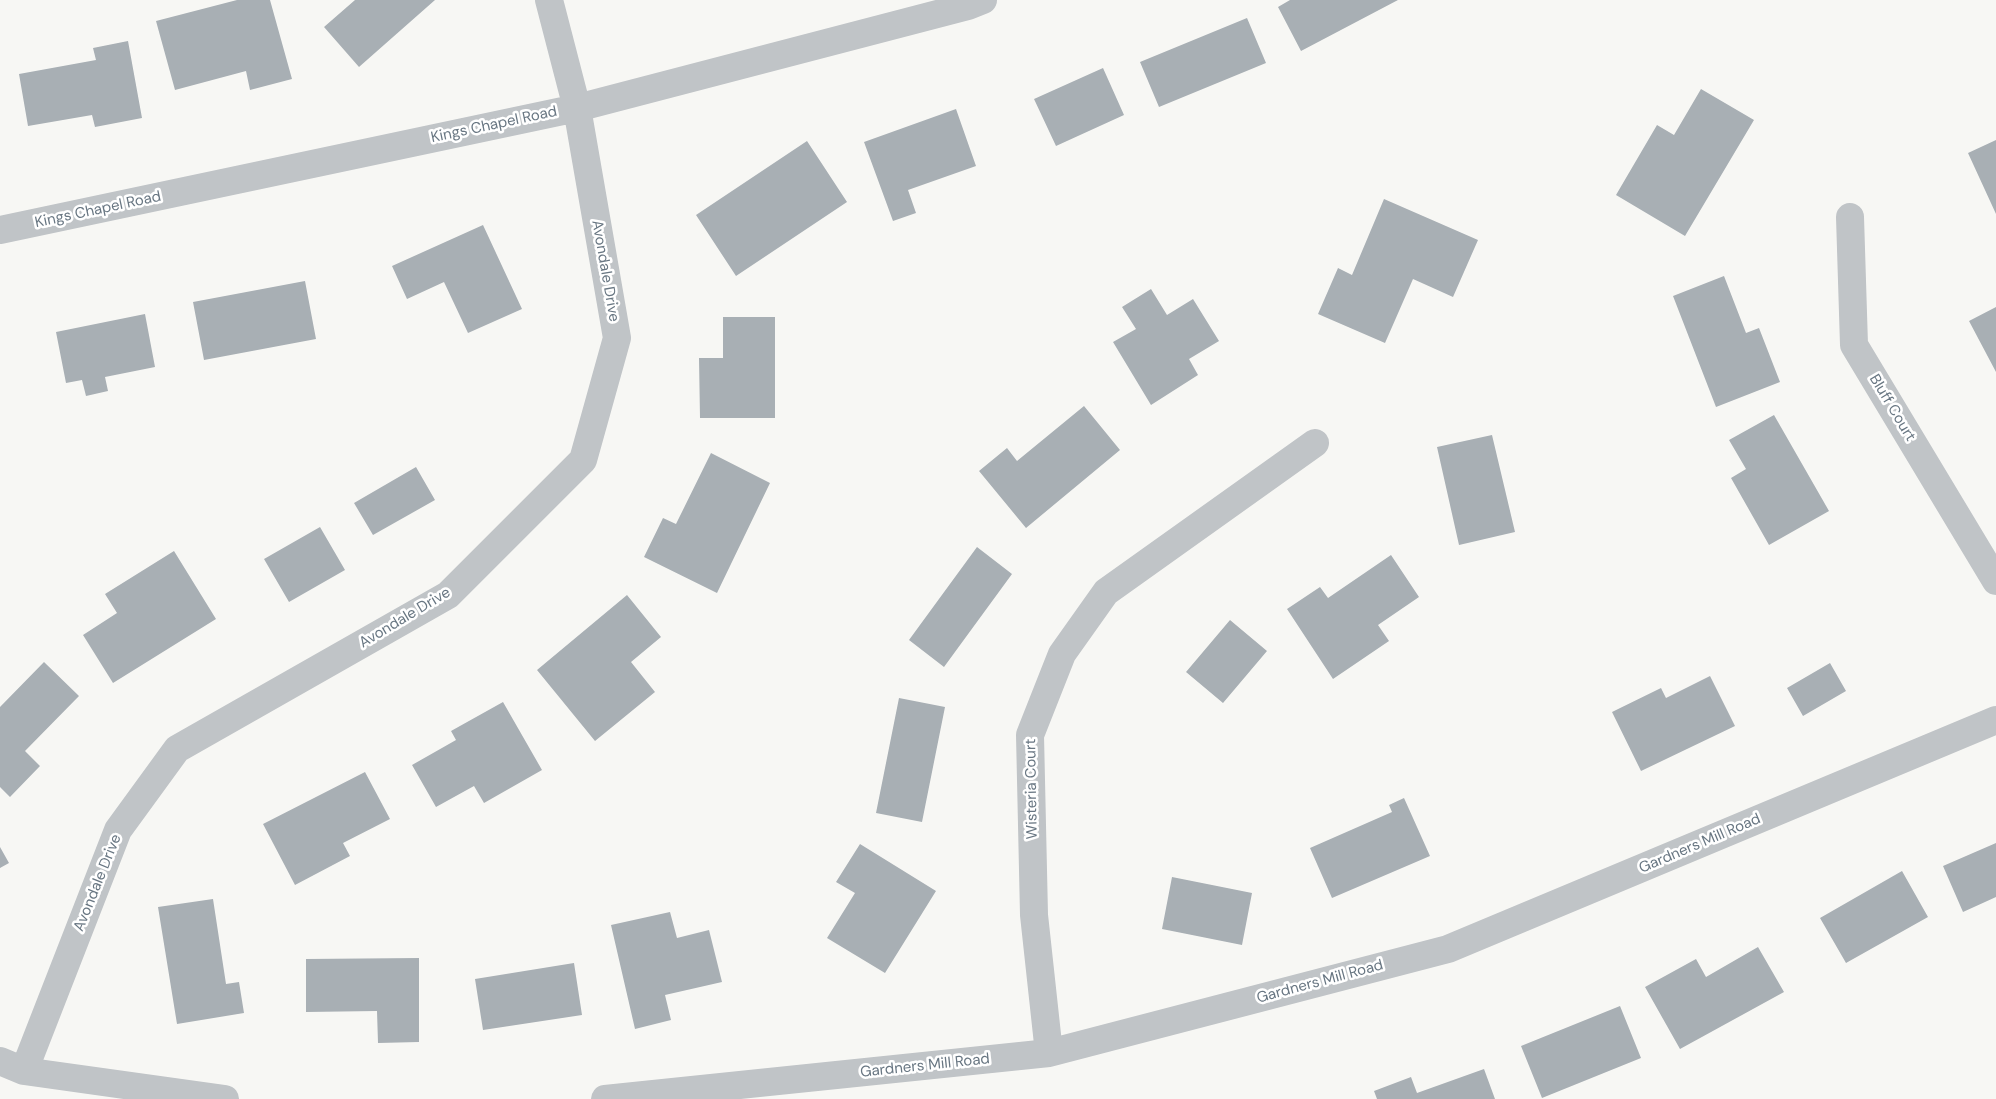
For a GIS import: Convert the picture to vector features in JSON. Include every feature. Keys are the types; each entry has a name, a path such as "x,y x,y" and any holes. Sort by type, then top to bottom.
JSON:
{"street":[{"name":"Avondale Drive","path":"12,1066 118,830 177,749 448,595 583,460 617,338 577,108 549,0"},
{"name":"Kings Chapel Road","path":"0,230 577,108 968,6 983,0"},
{"name":"Bluff Court","path":"1850,217 1854,345 1996,581"},
{"name":"Wisteria Court","path":"1049,1052 1034,915 1030,735 1062,654 1106,592 1315,443"},
{"name":"Gardners Mill Road","path":"605,1099 1049,1052 1448,949 1996,720"},
{"path":"12,1066 225,1099"}],"building":[{"path":"237,0 270,0 292,79 250,90 246,71 175,90 156,21"},
{"path":"355,0 435,0 359,67 324,27"},
{"path":"1290,0 1398,0 1301,51 1278,7"},
{"path":"1247,18 1266,63 1159,107 1140,62"},
{"path":"128,41 142,118 95,127 92,115 28,126 19,74 96,60 93,48"},
{"path":"1103,68 1124,115 1056,146 1034,99"},
{"path":"1701,89 1754,120 1685,236 1616,195 1657,125 1674,135"},
{"path":"956,109 976,166 908,190 916,213 893,221 864,142"},
{"path":"1996,140 1996,214 1968,153"},
{"path":"807,141 847,202 736,276 696,215"},
{"path":"1384,199 1478,240 1453,297 1413,279 1385,343 1318,314 1338,268 1352,275"},
{"path":"483,225 522,309 468,333 444,282 407,299 392,266"},
{"path":"1724,276 1746,333 1759,328 1780,382 1716,407 1673,296"},
{"path":"305,281 316,339 204,360 193,302"},
{"path":"1151,289 1167,315 1193,299 1219,341 1189,359 1198,375 1151,405 1113,342 1136,329 1122,307"},
{"path":"1996,307 1996,372 1969,321"},
{"path":"145,314 155,367 105,377 108,391 86,396 82,380 66,383 56,332"},
{"path":"723,317 775,317 775,418 700,418 699,358 723,358"},
{"path":"1084,406 1120,450 1026,528 979,471 1007,448 1017,461"},
{"path":"1774,415 1829,511 1769,545 1731,478 1746,469 1729,440"},
{"path":"1492,435 1515,532 1459,545 1437,447"},
{"path":"711,453 770,483 717,593 644,557 663,518 676,524"},
{"path":"416,467 435,500 373,535 354,503"},
{"path":"320,527 345,570 289,602 264,559"},
{"path":"977,547 1012,574 944,667 909,640"},
{"path":"174,551 216,619 113,683 83,635 117,613 105,594"},
{"path":"1391,555 1419,597 1378,625 1389,641 1333,679 1287,609 1320,587 1328,598"},
{"path":"627,595 661,637 631,662 655,692 595,741 537,670"},
{"path":"1230,620 1267,651 1223,703 1186,672"},
{"path":"44,662 79,696 25,751 40,766 10,797 0,787 0,707"},
{"path":"1830,663 1846,691 1803,716 1787,688"},
{"path":"1710,676 1735,726 1641,771 1612,712 1661,688 1666,698"},
{"path":"899,698 945,707 922,822 876,813"},
{"path":"503,702 542,770 484,803 474,786 436,807 412,765 456,740 451,731"},
{"path":"365,772 390,819 343,843 350,856 295,885 263,824"},
{"path":"1404,798 1430,856 1332,898 1310,848 1392,812 1389,805"},
{"path":"1996,843 1996,897 1963,912 1943,866"},
{"path":"860,844 936,891 885,973 827,938 855,893 836,882"},
{"path":"0,847 9,863 0,868"},
{"path":"1902,871 1928,917 1846,963 1820,918"},
{"path":"1172,877 1252,893 1242,945 1162,929"},
{"path":"213,899 226,984 239,982 244,1013 177,1024 158,907"},
{"path":"670,912 677,938 709,930 722,982 665,995 671,1020 635,1029 611,925"},
{"path":"1758,947 1784,992 1680,1049 1645,987 1696,959 1706,977"},
{"path":"419,958 419,1042 378,1043 377,1011 306,1012 306,959"},
{"path":"574,963 582,1015 483,1030 475,979"},
{"path":"1620,1006 1641,1058 1542,1098 1521,1046"},
{"path":"1484,1069 1495,1099 1377,1099 1374,1091 1411,1077 1417,1093"}]}
